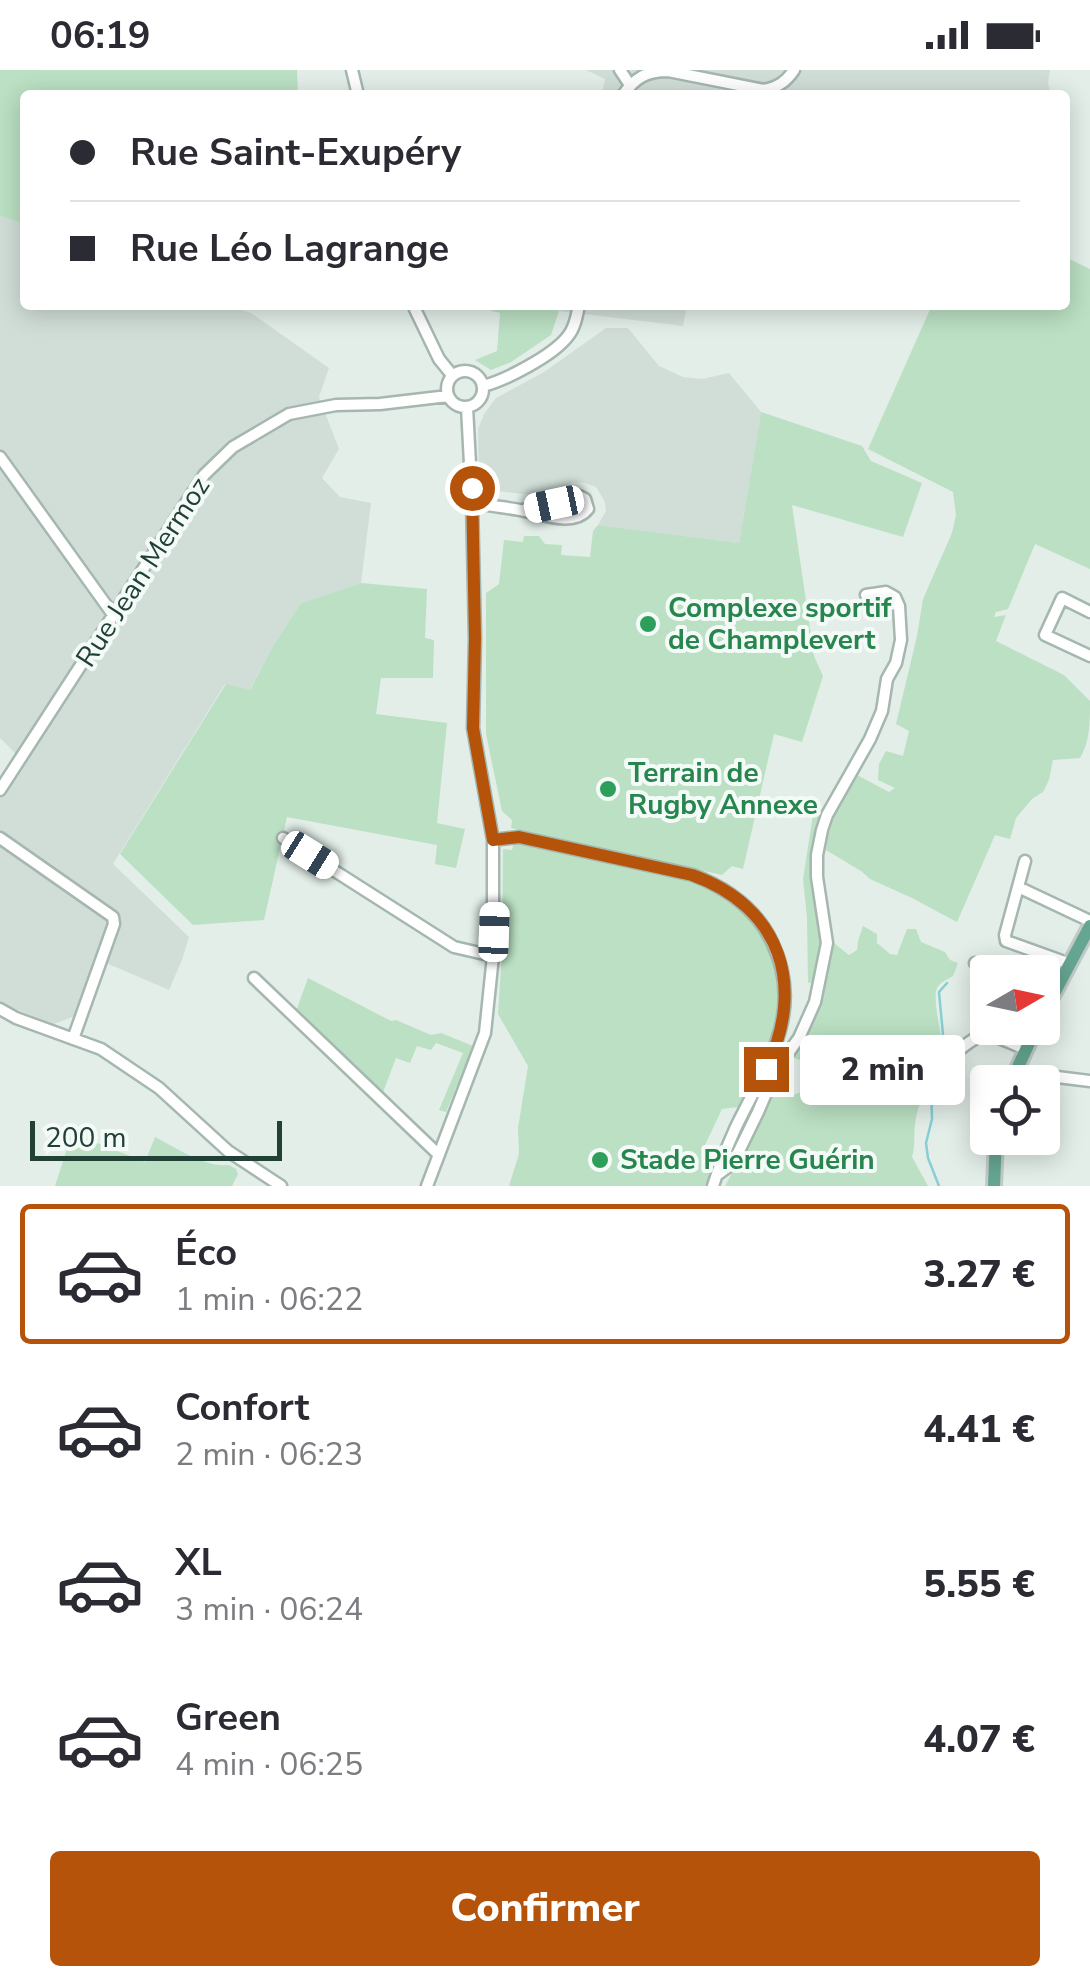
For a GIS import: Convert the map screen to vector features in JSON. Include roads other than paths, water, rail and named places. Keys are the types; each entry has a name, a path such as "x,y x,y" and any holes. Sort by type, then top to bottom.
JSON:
{"main road":[{"path":"1060,975 1090,924"},
{"path":"1019,1065 1028,1045"},
{"path":"994,1186 995,1155"}],"street":[{"path":"620,70 627,90 646,74 661,71 764,90 779,86 794,70"},
{"path":"415,310 438,359 452,375"},
{"path":"483,386 515,375 560,344 570,335 578,310"},
{"path":"468,370 478,376 483,386 481,398 473,406 456,405 448,396 447,385 452,375 468,370"},
{"name":"Rue Jean Mermoz","path":"0,790 204,475 233,447 289,414 314,408 426,401 448,396"},
{"path":"427,1186 485,1033 493,956 493,840 473,728 475,638 467,407"},
{"path":"0,457 114,616"},
{"path":"472,502 557,518 584,515 588,503 583,496 574,496 523,510"},
{"path":"554,504 561,508 557,518"},
{"path":"715,1180 738,1153 782,1058 800,1038 815,1002 827,944 817,877 822,830 878,722 901,640 895,596 886,592 866,595"},
{"path":"1090,612 1062,598 1045,635 1090,656"},
{"path":"493,840 519,837 692,875 738,898 765,928 784,979 782,1029 715,1180"},
{"path":"0,838 113,917 114,924 72,1039"},
{"path":"283,838 454,947 493,956"},
{"path":"1025,861 1006,941 1070,964"},
{"path":"1018,887 1090,924"},
{"path":"254,978 439,1154"},
{"path":"0,1013 101,1049 159,1088 228,1152 281,1186"},
{"path":"952,1056 976,1035 990,1034 1026,1049"},
{"path":"1060,1077 1090,1081"}],"waterway":[{"path":"939,1186 926,1143 932,1119 931,1086 945,1056 939,992 947,983"}],"place":[{"name":"Complexe sportif de Champlevert","path":"648,624"},
{"name":"Terrain de Rugby Annexe","path":"608,789"},
{"name":"Stade Pierre Guérin","path":"600,1160"}]}
